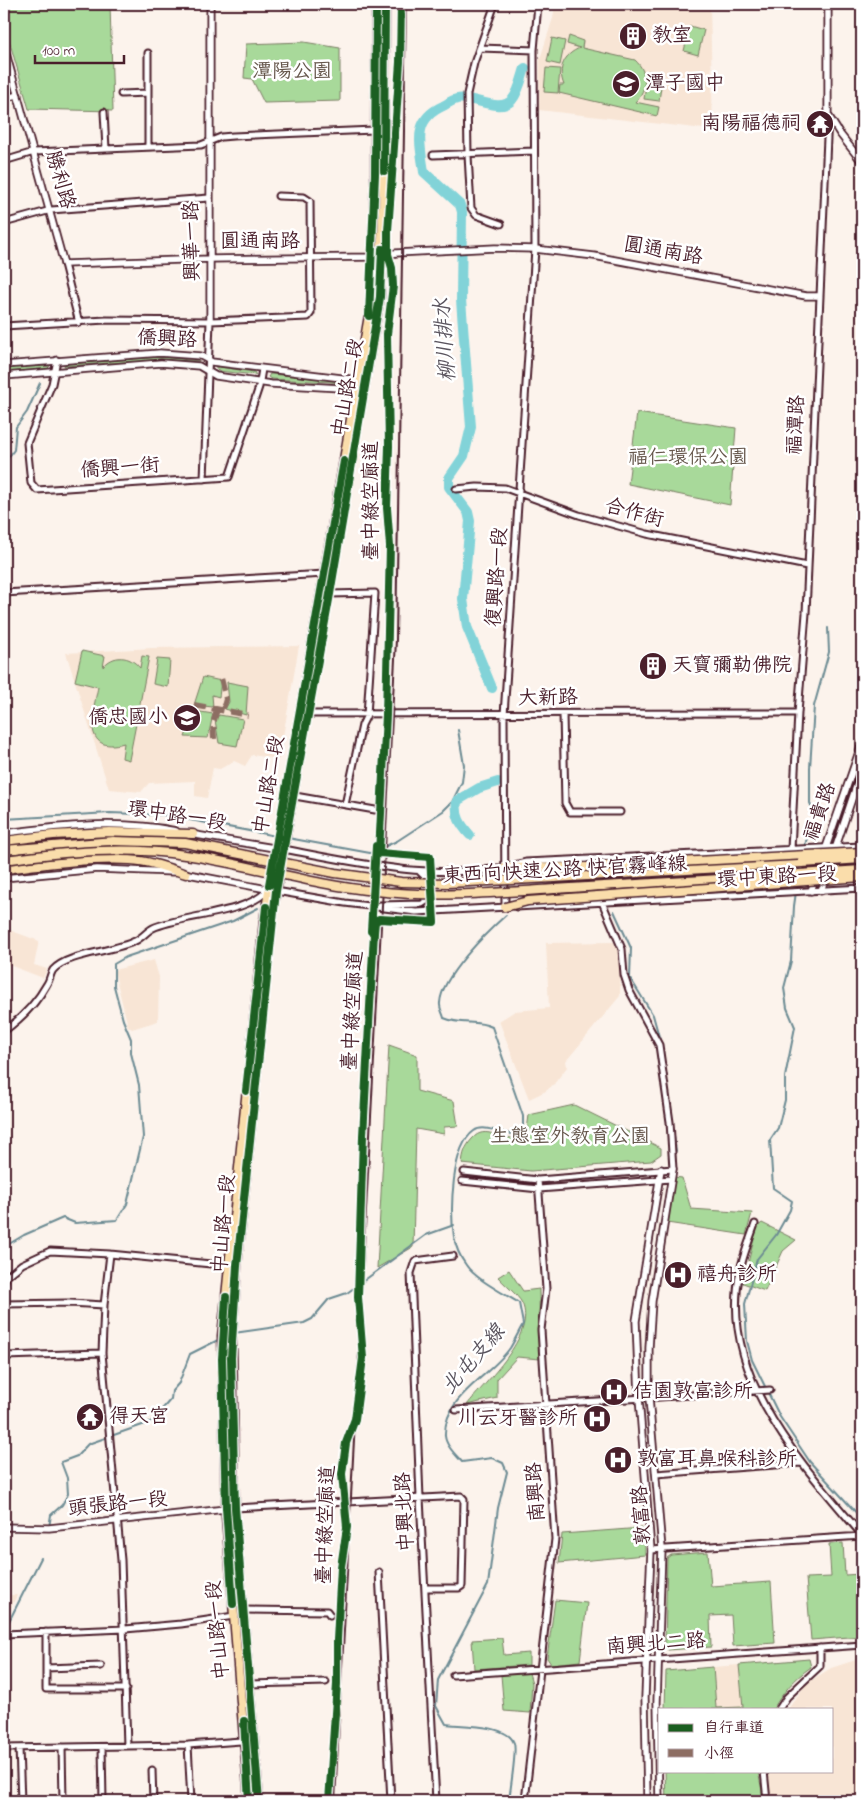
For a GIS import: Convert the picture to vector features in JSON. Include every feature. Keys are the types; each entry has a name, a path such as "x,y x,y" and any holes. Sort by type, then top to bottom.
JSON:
{"main road":[{"name":"中山路二段","path":"272,890 275,849 325,574 371,304 376,4"},
{"name":"中山路二段","path":"272,890 284,849 295,796 380,297 386,4"},
{"path":"4,842 53,835 109,832 193,834"},
{"name":"東西向快速公路 快官霧峰線","path":"4,850 82,842 167,842 206,846 349,876 425,883 554,878 862,859"},
{"name":"東西向快速公路 快官霧峰線","path":"4,860 83,852 167,853 204,858 334,886 425,894 472,894 862,870"},
{"path":"504,868 587,867 862,852"},
{"path":"4,869 64,862 131,860 158,864 186,874"},
{"path":"506,907 528,901 862,877"},
{"name":"中山路一段","path":"249,1801 234,1616 222,1359 272,890"},
{"name":"中山路一段","path":"230,1508 242,1610 259,1801"}],"street":[{"name":"興華一路","path":"204,479 210,321 210,4"},
{"path":"495,4 474,63 467,94 468,154 471,208 476,215 501,224"},
{"name":"復興路一段","path":"506,907 504,868 504,715 535,249 534,50 538,4"},
{"name":"福潭路","path":"791,849 807,566 828,115 828,4"},
{"name":"勝利路","path":"4,46 50,210 79,323"},
{"path":"480,48 534,50"},
{"path":"148,53 148,146"},
{"path":"121,94 148,93"},
{"path":"4,98 18,95"},
{"path":"104,112 106,148"},
{"path":"828,115 862,162"},
{"path":"4,161 34,152 201,145 221,137 241,135 374,130"},
{"path":"433,155 534,151"},
{"path":"4,326 106,320 210,321 308,317 310,313 311,258 310,201 304,197 278,196"},
{"path":"4,223 50,210 209,198"},
{"name":"圓通南路","path":"64,264 210,259 373,257 471,249 535,249 594,256 806,296 819,296"},
{"name":"僑興路","path":"4,365 160,353 201,356 209,360 357,384"},
{"name":"僑興一街","path":"57,360 56,372 27,444 30,483 34,488 229,477 260,382 262,368"},
{"name":"僑興路","path":"4,376 161,364 199,366 216,376 260,382 357,384"},
{"name":"合作街","path":"456,489 476,487 506,488 579,515 633,531 807,566"},
{"path":"4,594 325,574"},
{"path":"330,594 375,593 368,715 362,725 345,805"},
{"name":"大新路","path":"299,713 309,715 504,715 798,713"},
{"path":"563,714 565,803 570,812 620,812"},
{"name":"福貴路","path":"811,891 862,743"},
{"name":"福貴路","path":"821,890 862,769"},
{"path":"295,796 375,810"},
{"name":"環中路一段","path":"4,833 104,824 161,828 275,849 284,849"},
{"name":"環中東路一段","path":"284,849 418,871 504,868 526,862 862,846"},
{"path":"4,878 96,869 186,874 272,890"},
{"path":"372,906 424,903 426,899 424,876 418,871"},
{"name":"環中東路一段","path":"272,890 416,912 862,888"},
{"path":"4,1032 31,1009 48,982 52,971 64,962 136,941 153,928 231,908 272,890"},
{"path":"464,1172 538,1180 673,1169 670,1122 657,1040 629,990 624,975 622,949 602,902"},
{"name":"敦富路","path":"647,1801 645,1698 650,1550 639,1398 636,1321 662,1169"},
{"name":"敦富路","path":"658,1708 662,1549 649,1398 648,1348 652,1301 673,1169"},
{"path":"462,1181 539,1189 671,1179"},
{"name":"南興路","path":"525,1801 555,1539 541,1330 546,1289 538,1180"},
{"path":"756,1224 740,1270 737,1316 740,1345 758,1391 784,1440 862,1535"},
{"path":"4,1284 6,1277 22,1264 50,1251 110,1254 233,1266"},
{"path":"110,1254 104,1305 102,1353 118,1522 128,1746"},
{"name":"中興北路","path":"436,1801 424,1588 411,1273 415,1261 453,1256"},
{"path":"4,1304 70,1303 104,1305"},
{"path":"4,1356 102,1353"},
{"path":"456,1410 546,1406 770,1390"},
{"path":"656,1474 801,1463"},
{"path":"230,1508 463,1497 462,1586 459,1588 424,1588"},
{"name":"頭張路一段","path":"4,1527 49,1528 118,1522 230,1508"},
{"path":"650,1550 862,1535"},
{"path":"379,1572 391,1801"},
{"path":"242,1610 327,1611 330,1615"},
{"path":"4,1634 124,1629 181,1624 234,1616"},
{"path":"46,1632 46,1689 126,1689"},
{"name":"南興北二路","path":"453,1675 862,1645"},
{"path":"780,1708 787,1697 820,1666 820,1648"},
{"path":"46,1668 101,1666"},
{"path":"249,1684 326,1682"},
{"path":"4,1748 188,1745 254,1740"},
{"path":"188,1745 191,1801"},
{"path":"102,1747 103,1801"},
{"path":"19,1748 21,1801"},
{"path":"62,1748 63,1801"},
{"path":"152,1770 153,1801"},
{"name":"敦富路","path":"659,1772 659,1801"},
{"path":"764,1772 767,1801"}],"shaded area":[{"name":"潭子國中","path":"555,4 710,4 713,130 539,110 540,59 553,18"},
{"name":"僑忠國小","path":"299,646 279,759 252,755 245,766 234,761 220,769 213,768 207,798 195,796 195,781 149,783 141,792 109,789 66,653 152,648"},
{"path":"4,928 39,941 34,965 47,969 43,978 4,963"},
{"path":"614,942 620,953 620,996 566,1061 567,1067 554,1084 546,1091 529,1099 499,1021 515,1011 549,1008 546,943"},
{"path":"154,960 159,977 158,1021 132,1029 128,1026 114,970"},
{"path":"4,1595 17,1595 4,1623"},
{"path":"862,1658 862,1801 770,1801 768,1772 834,1772 834,1708 789,1708 806,1684 831,1668"},
{"path":"739,1665 743,1707 716,1708 713,1667"}],"green space":[{"path":"4,4 110,4 113,111 29,109 4,23"},
{"path":"690,26 704,30 698,55 684,51"},
{"path":"569,36 583,41 582,48 635,60 642,70 645,81 642,92 635,102 659,107 657,116 559,93 560,85 564,85 561,73 563,63 570,54 580,48 567,44"},
{"path":"552,38 565,41 560,65 547,62"},
{"name":"潭陽公園","path":"304,42 340,48 340,101 264,103 252,79 244,78 246,44"},
{"path":"546,68 560,69 558,93 544,92"},
{"path":"648,71 663,73 659,101 644,99"},
{"path":"160,357 199,361 159,360 64,366 65,364"},
{"path":"50,366 47,369 4,373 4,368"},
{"path":"215,368 254,372 256,375 218,371"},
{"path":"270,374 346,381 349,383 271,379 268,377"},
{"name":"福仁環保公園","path":"637,413 736,428 730,505 628,484"},
{"path":"82,651 105,656 103,667 116,658 122,658 131,661 140,668 142,656 149,657 129,760 122,758 124,743 110,745 101,743 96,737 93,729 93,718 98,687 75,681"},
{"path":"157,659 170,660 168,687 153,684"},
{"path":"203,677 221,681 219,697 212,695 213,707 194,705"},
{"path":"227,682 248,686 246,715 225,709 229,702"},
{"path":"195,711 213,714 208,738 185,737"},
{"path":"219,715 243,719 237,746 219,743 215,720"},
{"path":"389,1045 417,1055 417,1091 454,1101 458,1126 444,1127 444,1134 416,1129 413,1247 377,1268"},
{"name":"生態室外教育公園","path":"574,1105 661,1148 661,1154 651,1161 531,1171 462,1164 466,1148 477,1135 488,1133 511,1138 517,1137 527,1130 529,1115"},
{"path":"674,1177 682,1178 691,1209 752,1213 746,1235 667,1223"},
{"path":"762,1223 796,1240 783,1251 765,1291 743,1283 757,1227"},
{"path":"509,1270 523,1291 539,1289 540,1359 517,1357 497,1379 497,1398 467,1405 507,1357 522,1329 525,1316 522,1303 498,1277"},
{"path":"642,1528 645,1538 645,1555 559,1563 562,1534"},
{"path":"843,1543 845,1575 861,1574 862,1636 811,1640 806,1578 831,1577 829,1544"},
{"path":"708,1552 711,1586 771,1582 775,1643 733,1646 731,1615 710,1616 711,1647 668,1650 665,1646 667,1558 671,1555"},
{"path":"555,1600 587,1603 580,1661 551,1664 547,1658"},
{"path":"502,1638 504,1655 529,1653 529,1665 474,1669 472,1640"},
{"path":"809,1659 811,1667 799,1676 774,1708 716,1708 743,1707 739,1665"},
{"path":"713,1667 716,1708 665,1708 666,1671"},
{"path":"529,1673 532,1683 530,1713 504,1711 501,1675"},
{"path":"665,1772 758,1772 764,1801 666,1801"}],"waterway":[{"name":"柳川排水","path":"492,688 467,627 463,599 470,521 468,512 449,487 449,478 464,456 471,427 461,300 462,212 460,205 424,172 420,133 426,118 455,100 463,98 493,105 507,104 517,93 525,68"},
{"path":"4,463 14,450 16,427 27,412 40,383"},
{"path":"804,849 814,812 810,803 814,706 829,652 828,628"},
{"path":"288,838 370,853 397,841 443,811 452,802 462,782 464,765 458,730"},
{"name":"柳川排水","path":"470,835 459,820 457,801 479,788 498,782"},
{"path":"4,819 110,813 164,815 276,836"},
{"path":"797,885 791,961 784,988 787,1008 795,1027 785,1077 785,1100 778,1128 770,1140 773,1188 792,1201 790,1210 776,1235 757,1259 745,1304 747,1341 752,1360 780,1417 810,1462 862,1519"},
{"path":"4,1247 24,1235 63,1218 75,1223 117,1220 127,1204 143,1137 139,1085 131,1053 131,1039 123,1020 114,986 114,964 126,957 233,921 258,908"},
{"path":"614,911 631,948 630,978 653,1015 661,1044"},
{"name":"北屯支線","path":"506,915 477,943 456,968 442,992 440,1003 444,1018 457,1022 480,1023 492,1027 523,1116 523,1128 511,1134 482,1128 474,1131 466,1139 454,1180 452,1212 455,1241 464,1262 476,1276 519,1303 523,1324 510,1348 460,1398 446,1422 445,1436 447,1443 462,1462 492,1458 503,1463 507,1472 498,1508 488,1585 438,1680 436,1706 446,1724 494,1729 510,1737 514,1743 515,1754 509,1801"},
{"path":"663,1059 676,1151"},
{"path":"234,1333 304,1323 312,1319 329,1299 347,1293 426,1235 454,1225"},
{"path":"49,1527 51,1515 62,1505 68,1494 67,1478 61,1462 77,1456 88,1444 151,1422 171,1399 172,1391 179,1383 190,1354 220,1339"},
{"path":"4,1631 41,1558"}],"railway":[{"path":"335,1801 396,640 406,4"}],"marked path":[{"path":"214,739 213,724 217,709 224,706 226,699 221,678"},
{"path":"194,705 248,715"}],"cycle path":[{"path":"369,316 375,174 376,4"},
{"path":"384,171 385,4"},
{"name":"臺中綠空廊道","path":"329,1801 337,1684 337,1640 341,1567 347,1527 342,1474 346,1443 355,1419 363,1358 358,1297 363,1136 375,922 379,919 434,922 430,857 379,853 386,715 390,546 387,508 389,446 387,334 393,286 392,268 388,254 388,231 400,62 401,4"},
{"name":"臺中綠空廊道","path":"259,1801 235,1508 231,1358 237,1266 276,891 330,594 380,297 382,249"},
{"path":"269,885 344,461"},
{"path":"371,931 376,846"},
{"path":"246,1091 266,907"},
{"path":"226,1297 222,1359 226,1508 233,1604"},
{"path":"244,1721 249,1801"}],"place":[{"name":"教室","path":"633,36"},
{"name":"潭子國中","path":"626,84"},
{"name":"南陽福德祠","path":"820,124"},
{"name":"天寶彌勒佛院","path":"653,666"},
{"name":"僑忠國小","path":"187,718"},
{"name":"禧舟診所","path":"678,1275"},
{"name":"佶園敦富診所","path":"614,1392"},
{"name":"得天宮","path":"90,1417"},
{"name":"川云牙醫診所","path":"597,1419"},
{"name":"敦富耳鼻喉科診所","path":"618,1460"}]}
